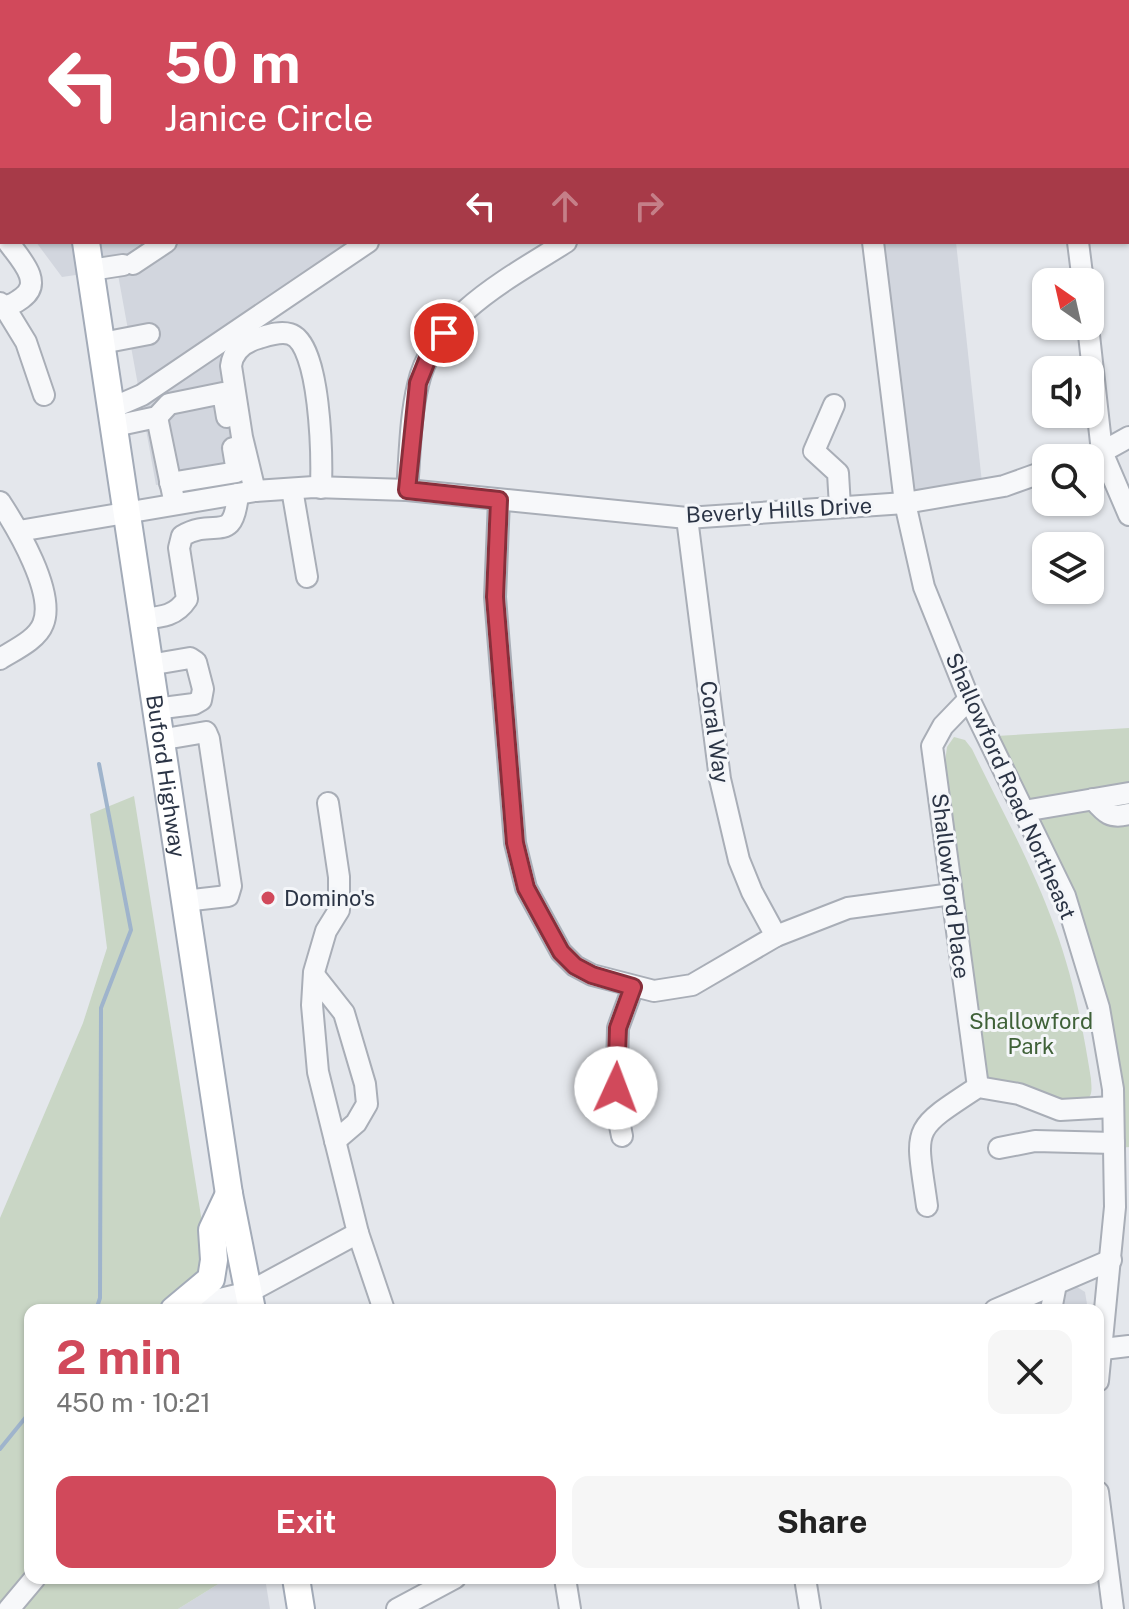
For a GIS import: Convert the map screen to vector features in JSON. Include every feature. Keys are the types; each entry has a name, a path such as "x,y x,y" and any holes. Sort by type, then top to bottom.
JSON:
{"main road":[{"name":"Buford Highway","path":"86,244 229,1194 251,1301"},
{"path":"183,1304 211,1279 214,1260 212,1230 229,1194"},
{"path":"297,1584 301,1609"}],"street":[{"path":"2,304 13,305 29,293 33,283 9,244"},
{"path":"91,270 128,264 163,244"},
{"path":"113,417 365,244"},
{"path":"407,490 418,383 428,358 444,333 478,300 563,244"},
{"name":"Shallowford Road Northeast","path":"873,244 905,503 924,587 969,699 1065,896 1095,994 1113,1089 1115,1207 1104,1338"},
{"path":"1078,244 1081,268"},
{"path":"2,304 26,342 44,395"},
{"path":"102,343 149,334"},
{"path":"142,619 169,616 182,608 187,599 179,548 182,536 192,530 230,524 236,518 246,492 242,437 231,366 232,358 252,339 291,334 299,339 310,355 322,445 321,488"},
{"path":"1089,340 1093,444"},
{"path":"113,417 157,417 169,404 223,393 237,472 170,483"},
{"path":"834,405 814,451 838,473 840,507"},
{"path":"157,417 174,504"},
{"path":"1104,450 1129,437"},
{"path":"1104,472 1129,515"},
{"name":"Beverly Hills Drive","path":"19,531 246,492 292,489 407,490 687,518 905,503 1004,486 1032,476"},
{"path":"292,489 307,577"},
{"path":"499,500 496,612 515,843 526,888 561,952 575,966 592,975 654,991 692,985 776,936 848,908 952,894"},
{"path":"0,502 19,531 39,579 46,608 43,625 32,637 1,657"},
{"name":"Coral Way","path":"687,518 720,779 739,860 776,936"},
{"path":"149,665 190,658 196,662 203,689 201,700 194,704 155,709"},
{"name":"Shallowford Place","path":"969,699 943,726 932,746 978,1087"},
{"path":"159,740 206,732 209,739 231,886 228,896 184,901"},
{"path":"1024,811 1129,793"},
{"path":"1093,799 1107,815 1116,817 1129,814"},
{"path":"328,803 339,877 339,910 326,931 314,975 312,1005 318,1072 358,1233 382,1304"},
{"path":"314,975 344,1013 365,1084 367,1104 356,1123 335,1141"},
{"path":"622,1136 616,1106 618,1028 633,987"},
{"path":"927,1206 918,1141 922,1129 932,1117 978,1087 1019,1094 1060,1110 1113,1107"},
{"path":"999,1148 1045,1140 1114,1143"},
{"path":"200,1304 251,1301 358,1233"},
{"path":"1009,1304 1111,1260"},
{"path":"1052,1304 1056,1284"},
{"path":"1104,1349 1129,1346"},
{"path":"1104,1539 1113,1609"},
{"path":"9,1609 30,1584"},
{"path":"397,1609 444,1584"},
{"path":"566,1584 570,1609"},
{"path":"806,1584 810,1609"}],"shaded area":[{"path":"37,244 351,244 217,336 242,475 156,485 117,269 62,277"},
{"path":"875,244 956,244 983,492 907,505"},
{"path":"1077,1287 1085,1292 1087,1304 1036,1304"},
{"path":"218,1584 266,1584 270,1609 178,1609"}],"green space":[{"path":"1129,728 1129,1147 1119,1148 1099,1024 1056,878 979,737"},
{"name":"Shallowford Park","path":"954,737 965,740 972,749 1027,860 1055,928 1077,1003 1091,1079 1090,1095 1081,1101 1039,1095 986,1077 945,762 947,747"},
{"path":"134,796 215,1304 24,1304 24,1584 218,1584 178,1609 0,1609 0,1218 83,1023 107,948 90,814"}],"waterway":[{"path":"98,1304 101,1008 131,930 99,764"},
{"path":"0,1449 24,1419"}],"place":[{"name":"Domino's","path":"268,898"}],"route":[{"path":"444,333 428,358 418,383 407,490 499,500 495,597 515,843 526,888 561,952 575,966 592,975 633,987 618,1028 616,1088"}]}
